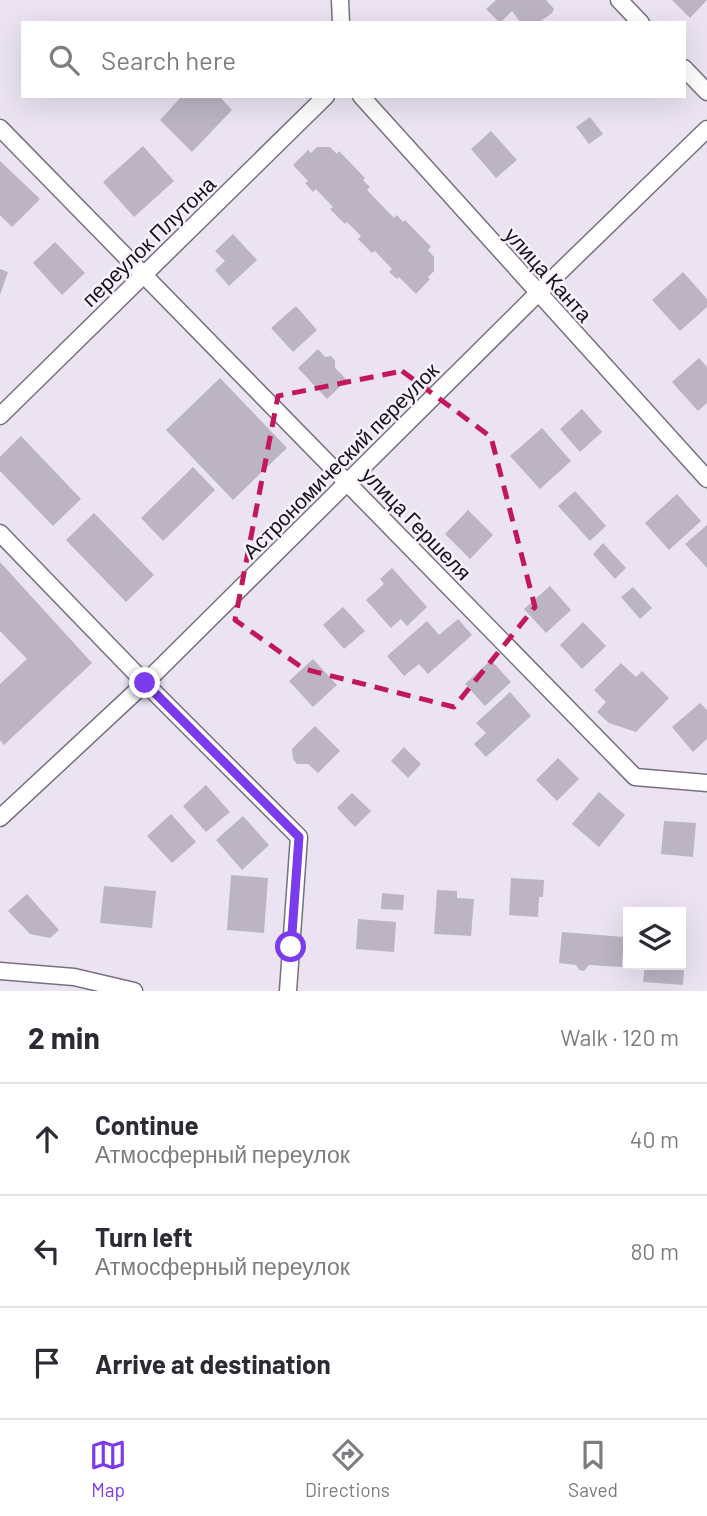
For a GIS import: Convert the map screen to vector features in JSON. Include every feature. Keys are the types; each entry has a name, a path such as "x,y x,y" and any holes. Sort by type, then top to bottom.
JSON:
{"street":[{"path":"340,0 341,21"},
{"path":"619,0 639,21"},
{"path":"686,70 707,92"},
{"name":"переулок Плутона","path":"0,416 324,98"},
{"name":"улица Канта","path":"363,98 707,480"},
{"name":"улица Гершеля","path":"0,128 635,777 707,783"},
{"name":"Астрономический переулок","path":"0,818 145,683 707,129"},
{"path":"0,533 299,837 288,991"},
{"path":"0,971 74,977 134,991"}],"highlighted area":[{"path":"402,371 491,437 535,607 454,707 304,669 235,620 278,396"}],"building":[{"path":"496,0 546,0 554,9 541,21 520,21 512,11 502,21 498,21 486,9"},
{"path":"672,0 707,0 690,18"},
{"path":"180,98 221,98 232,110 192,152 160,120"},
{"path":"590,117 603,134 589,144 576,127"},
{"path":"491,131 517,160 496,178 471,149"},
{"path":"143,146 174,181 134,217 103,182"},
{"path":"317,147 330,147 337,154 339,151 365,178 363,180 370,187 367,190 394,218 397,215 403,222 405,220 431,247 428,250 434,257 434,271 416,294 399,277 397,279 389,272 392,269 375,251 372,253 358,239 361,236 330,209 333,207 316,189 313,192 305,183 308,181 293,165 308,150 311,153"},
{"path":"0,161 40,199 12,227 0,215"},
{"path":"233,234 257,260 229,286 215,270 225,261 215,251"},
{"path":"55,242 85,273 62,295 33,263"},
{"path":"0,269 8,272 0,295"},
{"path":"683,272 707,299 707,307 680,331 652,300"},
{"path":"296,306 317,330 293,352 271,328"},
{"path":"318,349 325,357 331,356 335,361 335,368 347,380 327,399 298,368"},
{"path":"699,358 707,367 707,403 698,411 672,382"},
{"path":"220,378 287,448 233,500 166,430"},
{"path":"582,409 602,432 580,452 560,429"},
{"path":"542,428 571,461 540,489 510,456"},
{"path":"21,436 81,499 53,526 0,471 0,457"},
{"path":"193,467 215,490 163,541 141,518"},
{"path":"575,491 606,526 590,541 558,506"},
{"path":"677,494 701,521 669,550 645,523"},
{"path":"468,510 493,535 470,559 445,534"},
{"path":"94,513 154,575 126,602 66,540"},
{"path":"707,525 707,568 685,544"},
{"path":"603,543 626,568 615,579 593,554"},
{"path":"0,562 92,663 4,745 0,740 0,684 27,659 0,631"},
{"path":"392,568 427,607 407,626 401,619 391,628 366,600 384,584 380,579"},
{"path":"550,586 571,610 546,633 524,609"},
{"path":"633,587 652,608 640,619 621,597"},
{"path":"343,607 365,631 344,649 323,625"},
{"path":"458,619 472,635 428,674 419,664 404,676 387,656 427,621 439,635"},
{"path":"583,622 606,646 582,669 560,645"},
{"path":"313,659 337,685 313,707 289,681"},
{"path":"491,660 511,682 485,706 465,684"},
{"path":"621,663 636,677 642,671 669,698 636,732 609,723 597,712 606,702 594,690"},
{"path":"510,692 531,716 486,757 474,744 486,733 476,723"},
{"path":"700,703 707,710 707,739 693,752 672,727"},
{"path":"315,726 340,751 318,773 308,764 297,764 293,759 292,749"},
{"path":"404,747 421,764 408,778 391,761"},
{"path":"558,758 579,779 557,801 536,780"},
{"path":"206,785 230,812 206,832 183,806"},
{"path":"599,792 625,815 599,847 572,824"},
{"path":"352,793 371,811 355,827 337,808"},
{"path":"171,814 196,842 172,863 147,836"},
{"path":"243,816 269,845 242,870 216,840"},
{"path":"664,821 696,823 693,857 661,854"},
{"path":"231,875 268,878 264,933 227,930"},
{"path":"511,878 544,880 543,897 539,897 538,917 509,915"},
{"path":"104,886 156,891 152,928 100,923"},
{"path":"437,890 457,891 457,898 474,899 471,936 434,934"},
{"path":"382,893 404,895 403,910 381,909"},
{"path":"27,894 59,930 50,938 30,934 8,911"},
{"path":"358,919 396,922 394,952 356,949"},
{"path":"562,932 623,937 622,967 589,965 584,971 579,970 576,965 559,963"},
{"path":"644,970 684,970 683,985 643,982"}],"route":[{"path":"145,683 299,837 291,947"}]}
